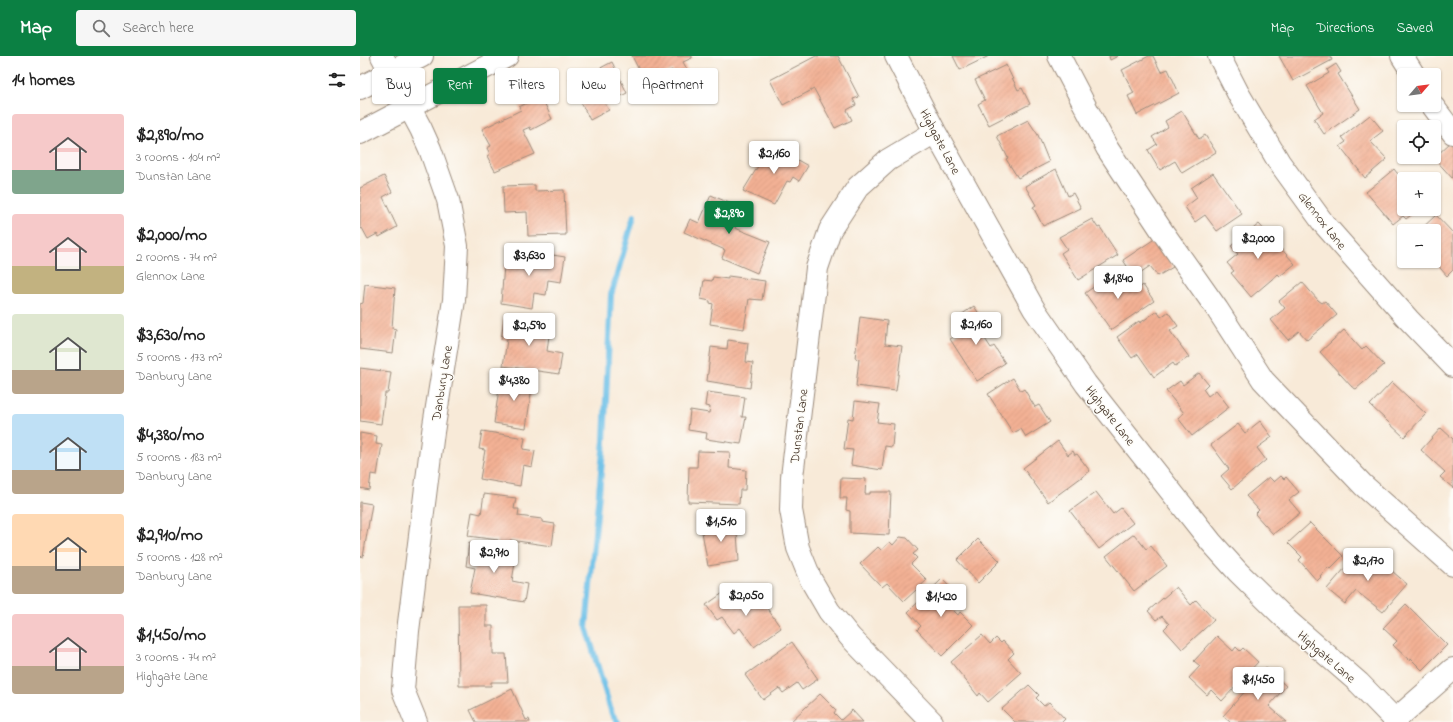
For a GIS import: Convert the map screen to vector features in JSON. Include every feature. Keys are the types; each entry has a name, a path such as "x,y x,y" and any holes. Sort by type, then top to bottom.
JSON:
{"street":[{"path":"360,88 386,64 422,56"},
{"path":"360,133 507,56"},
{"name":"Highgate Lane","path":"896,56 935,132 1034,309 1086,384 1212,542 1238,572 1289,622 1359,684 1396,721"},
{"path":"1059,56 1107,148 1162,231 1217,309 1263,380 1363,485 1453,565"},
{"name":"Glennox Lane","path":"1218,56 1239,95 1279,162 1324,224 1408,319 1453,366"},
{"path":"1402,56 1410,68"},
{"name":"Danbury Lane","path":"386,64 410,107 430,149 448,200 457,246 454,300 433,432 408,631 403,690 416,722"},
{"path":"1437,112 1453,134"},
{"name":"Dunstan Lane","path":"932,722 850,637 829,611 812,580 798,548 791,510 792,477 817,268 830,230 858,187 888,160 935,132"},
{"path":"1396,721 1453,669"}],"building":[{"path":"632,56 692,56 692,58 683,62 686,68 638,68"},
{"path":"816,56 838,56 859,97 853,99 856,105 847,110 852,120 835,128 814,89 783,105 770,80"},
{"path":"953,56 989,56 960,70"},
{"path":"1109,56 1118,56 1110,60"},
{"path":"1149,56 1153,56 1161,72 1168,69 1179,93 1137,115 1128,96 1134,93 1122,70"},
{"path":"1279,56 1330,56 1332,60 1293,81"},
{"path":"612,62 615,68 600,68"},
{"path":"1336,64 1341,72 1338,74 1360,109 1324,134 1314,119 1323,113 1307,86 1329,73 1327,70"},
{"path":"1006,65 1018,90 1022,88 1030,104 989,125 978,104 985,100 975,80"},
{"path":"620,79 627,93 620,96"},
{"path":"525,104 545,104 552,119 531,130 530,127 523,130 535,154 495,171 487,156 490,154 487,148 491,146 482,129 521,110 519,107"},
{"path":"582,104 605,104 609,110 590,120"},
{"path":"1182,111 1199,139 1205,135 1216,152 1182,173 1175,161 1160,170 1148,150 1157,144 1152,137 1168,127 1165,121"},
{"path":"1370,115 1383,131 1370,141 1387,159 1365,178 1340,146 1346,142 1342,137"},
{"path":"1028,120 1038,135 1049,162 1018,178 1006,159 1008,158 997,136"},
{"path":"1452,141 1453,179 1439,164 1441,164 1441,151"},
{"path":"771,145 808,166 799,181 793,177 790,182 787,181 774,205 743,191"},
{"path":"1056,169 1068,196 1073,193 1081,208 1043,226 1033,207 1036,205 1025,186"},
{"path":"1394,169 1397,173 1397,216 1403,216 1393,224 1366,192"},
{"path":"1213,173 1242,214 1217,231 1205,215 1195,222 1185,207 1197,198 1191,188"},
{"path":"384,176 392,192 383,197 397,227 379,237 377,234 368,239 362,228 360,229 360,188"},
{"path":"535,185 535,191 564,190 566,235 528,236 527,212 504,213 503,186"},
{"path":"711,195 743,209 735,228 770,242 757,273 722,258 725,250 684,232 690,219 699,223"},
{"path":"1403,216 1410,216 1406,219"},
{"path":"1435,216 1437,216 1453,233 1453,270 1447,276 1440,268 1441,224 1426,224"},
{"path":"1092,219 1098,228 1100,227 1118,255 1078,280 1061,253 1067,249 1059,237"},
{"path":"1259,224 1295,264 1280,276 1278,274 1251,297 1231,273 1234,271 1227,263 1238,254 1231,246"},
{"path":"1156,238 1168,256 1173,267 1158,276 1150,266 1134,277 1123,260"},
{"path":"511,251 533,255 534,252 565,257 561,282 548,280 546,295 534,293 532,308 501,303 504,265 509,266"},
{"path":"1115,272 1123,283 1131,277 1138,289 1143,285 1154,301 1111,330 1085,293"},
{"path":"728,276 765,281 762,300 749,299 744,329 710,324 713,304 710,303 710,301 701,299 704,280 712,281 713,277 728,279"},
{"path":"1302,282 1318,300 1322,303 1325,301 1337,315 1307,340 1299,331 1288,340 1271,320 1285,308 1279,301"},
{"path":"365,284 395,288 392,328 396,329 393,353 360,349 360,304 363,303"},
{"path":"974,306 985,323 978,328 991,348 994,346 1005,363 977,381 950,339 963,331 955,319"},
{"path":"1157,311 1161,317 1168,312 1178,326 1170,331 1189,357 1175,366 1173,363 1154,377 1138,354 1132,358 1117,337 1139,321 1140,323"},
{"path":"860,317 887,321 885,344 902,346 896,391 856,386 859,359 855,358"},
{"path":"504,318 537,323 536,326 550,328 547,351 562,354 559,374 503,366 507,340 501,339"},
{"path":"1344,330 1362,350 1366,346 1384,365 1356,389 1352,387 1320,352"},
{"path":"728,340 748,343 746,362 753,363 750,388 707,381 711,347 727,349"},
{"path":"360,368 391,372 388,393 385,393 381,424 360,421"},
{"path":"1199,373 1208,384 1203,389 1208,396 1216,390 1229,407 1192,436 1178,418 1184,413 1166,391 1180,381 1183,385"},
{"path":"501,375 533,380 526,428 494,423"},
{"path":"1013,378 1021,391 1024,389 1035,407 1039,405 1050,422 1026,437 1021,429 1013,433 988,394"},
{"path":"1392,382 1426,414 1404,437 1370,405"},
{"path":"707,392 745,397 742,417 746,417 741,444 706,439 707,433 688,430 690,410 709,413 710,407 705,406"},
{"path":"855,401 880,404 877,422 894,424 892,447 885,446 882,470 851,465 853,450 844,449 848,418 853,419"},
{"path":"1260,421 1272,437 1257,448 1266,460 1232,489 1221,476 1229,469 1211,445 1238,424 1245,433"},
{"path":"1441,428 1453,439 1453,488 1440,477 1445,472 1421,450"},
{"path":"482,431 525,438 523,449 535,451 532,467 523,465 520,486 480,479 485,450 479,449"},
{"path":"360,433 377,436 376,444 382,445 377,475 371,474 369,490 360,488"},
{"path":"1058,441 1068,455 1073,451 1075,455 1077,454 1090,471 1048,502 1023,468"},
{"path":"698,451 730,452 729,468 746,470 745,490 740,490 739,504 688,502 689,467 697,467"},
{"path":"1281,476 1284,479 1286,477 1299,492 1289,500 1300,513 1273,534 1255,514 1259,510 1246,496 1269,477 1274,482"},
{"path":"841,478 866,479 865,494 870,494 870,492 891,492 889,535 850,533 850,511 846,510 847,498 840,498"},
{"path":"1096,492 1113,514 1121,508 1133,523 1099,549 1070,511"},
{"path":"484,494 516,498 514,509 519,509 518,516 542,519 542,522 555,524 552,546 510,540 509,547 497,546 498,540 468,536 472,512 481,514"},
{"path":"360,502 372,504 363,557 360,556"},
{"path":"736,520 739,561 708,566 701,526"},
{"path":"1310,523 1343,556 1330,569 1328,567 1317,581 1299,560 1302,557 1288,543"},
{"path":"1134,534 1146,549 1151,546 1167,566 1134,591 1106,556"},
{"path":"900,537 907,538 918,550 913,554 917,558 911,564 927,580 904,601 887,583 882,587 860,564 878,547 881,550 890,542 893,545"},
{"path":"978,539 1000,561 978,583 957,560"},
{"path":"469,543 492,547 491,553 516,557 512,581 527,584 524,602 470,593 475,568 466,566"},
{"path":"1370,552 1407,584 1383,612 1356,591 1345,604 1327,589 1358,553 1364,558"},
{"path":"942,579 963,601 953,610 958,615 960,612 973,625 942,656 917,630 921,626 908,612"},
{"path":"1176,587 1191,605 1196,600 1214,620 1182,649 1164,629 1169,624 1162,616 1156,620 1148,611"},
{"path":"755,591 781,628 754,647 740,628 734,633 722,617 717,620 706,605 723,593 734,607"},
{"path":"1406,604 1447,645 1422,670 1393,645 1397,641 1383,628"},
{"path":"458,605 486,605 486,626 493,626 493,654 506,654 508,682 491,682 491,686 459,686"},
{"path":"982,635 990,644 996,638 1001,643 1003,641 1014,653 1008,659 1021,673 988,702 980,693 978,696 951,662"},
{"path":"1217,636 1233,651 1236,647 1240,651 1243,648 1258,662 1222,701 1211,690 1207,695 1189,678 1200,666 1194,661"},
{"path":"792,642 818,679 802,690 797,683 783,693 779,688 763,700 745,675"},
{"path":"1266,668 1286,686 1269,706 1287,722 1230,722 1223,716"},
{"path":"1029,685 1039,695 1036,698 1044,706 1049,702 1065,719 1062,722 1015,722 1002,709"},
{"path":"512,689 526,720 529,719 530,722 476,722 470,710"},
{"path":"820,694 836,710 834,713 841,720 852,710 863,722 790,722"}],"waterway":[{"path":"618,722 612,714 586,627 604,441 611,295 634,216"}]}
